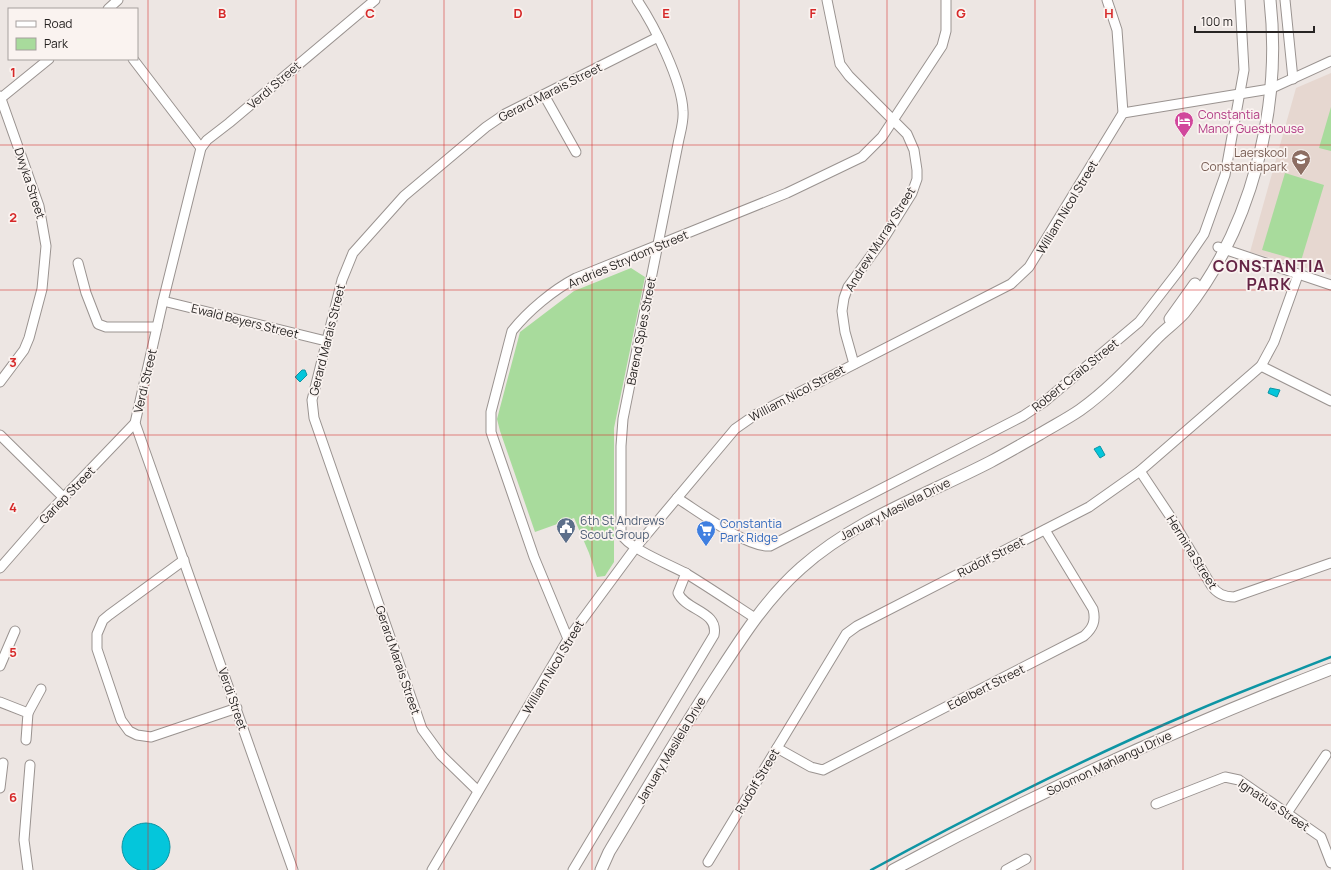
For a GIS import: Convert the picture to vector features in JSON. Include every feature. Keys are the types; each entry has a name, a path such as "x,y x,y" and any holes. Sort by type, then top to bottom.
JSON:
{"main road":[{"name":"January Masilela Drive","path":"596,870 607,856 705,694 755,618 800,568 831,543 898,506 991,462 1077,412 1129,367 1157,337 1179,318 1188,307 1242,211 1252,185 1268,117 1264,0"},
{"name":"January Masilela Drive","path":"1267,89 1272,48 1270,0"},
{"name":"Solomon Mahlangu Drive","path":"893,870 969,829 1105,762 1224,710 1331,668"},
{"name":"January Masilela Drive","path":"601,870 607,856"}],"street":[{"path":"109,8 118,0"},
{"name":"Verdi Street","path":"293,870 135,423 163,301 201,148 207,140 375,0"},
{"name":"Barend Spies Street","path":"637,0 651,21 658,37 674,76 683,112 621,435 620,528 624,539 686,574 755,618"},
{"name":"Andrew Murray Street","path":"827,0 838,59 843,69 907,134 916,159 917,179 908,200 884,238 848,287 844,298 842,311 845,332 854,364"},
{"name":"Andries Strydom Street","path":"568,639 534,557 491,432 491,412 512,331 519,322 570,282 658,244 787,193 862,157 876,145 944,41 946,0"},
{"path":"1107,0 1117,30 1123,113 1267,89 1293,79 1331,60"},
{"name":"Robert Craib Street","path":"677,498 748,542 762,546 770,546 1016,419 1044,402 1139,322 1198,242 1215,208 1226,175 1240,94 1244,60 1240,0"},
{"path":"1285,0 1293,79"},
{"name":"Gerard Marais Street","path":"478,791 441,755 422,729 314,418 312,400 326,341 344,271 353,253 368,234 404,196 486,127 505,114 658,37"},
{"path":"0,97 48,60"},
{"path":"134,60 201,148"},
{"path":"544,95 576,152"},
{"name":"Dwyka Street","path":"0,97 39,206 46,246 42,289 30,338 14,365 0,382"},
{"name":"William Nicol Street","path":"432,870 568,639 636,547 735,429 744,422 854,364 1005,287 1024,273 1040,251 1123,113"},
{"path":"1221,249 1331,285"},
{"path":"78,263 86,293 98,324 106,327 157,327"},
{"name":"Rudolf Street","path":"708,862 840,641 852,629 1099,501 1140,471 1260,366 1274,342 1298,275"},
{"name":"Ewald Beyers Street","path":"163,301 326,341"},
{"path":"1260,366 1331,400"},
{"name":"Gariep Street","path":"0,568 135,423"},
{"path":"0,435 64,498"},
{"name":"Hermina Street","path":"1140,471 1170,516 1211,585 1215,591 1223,596 1234,597 1331,563"},
{"name":"Edelbert Street","path":"777,748 811,768 824,770 1084,636 1091,630 1094,624 1095,616 1093,609 1045,530"},
{"path":"184,560 109,615 100,627 97,634 97,649 121,720 129,731 137,735 151,737 237,708"},
{"name":"January Masilela Drive","path":"574,870 714,635 715,629 712,620 681,600 678,593 686,574"},
{"path":"0,666 15,631"},
{"path":"26,740 28,713 41,689"},
{"path":"0,702 28,713"},
{"path":"1287,813 1326,755"},
{"path":"0,788 3,763"},
{"path":"28,870 24,840 30,765"},
{"name":"Ignatius Street","path":"1156,804 1218,778 1230,776 1239,780 1321,837 1331,862"},
{"path":"1006,870 1026,859"}],"shaded area":[{"name":"Laerskool Constantiapark","path":"1331,73 1331,275 1250,252 1296,88"}],"green space":[{"path":"1331,107 1331,151 1319,148"},
{"path":"1285,173 1324,185 1301,261 1262,250"},
{"path":"631,268 645,277 614,428 614,562 605,576 597,577 589,553 574,518 535,532 497,419 520,332 574,291"}],"water":[{"path":"302,370 305,370 307,375 300,382 295,377"},
{"path":"1270,388 1280,390 1277,397 1268,393"},
{"path":"1100,446 1105,455 1100,458 1094,449"},
{"path":"146,823 155,825 163,830 168,838 170,847 168,856 163,864 155,869 146,871 137,869 129,864 124,856 122,847 124,838 129,830 137,825"}],"waterway":[{"path":"871,870 990,807 1111,748 1210,705 1331,657"}],"place":[{"name":"Constantia Manor Guesthouse","path":"1184,138"},
{"name":"Laerskool Constantiapark","path":"1301,176"},
{"name":"6th St Andrews Scout Group","path":"566,544"},
{"name":"Constantia Park Ridge","path":"706,547"}],"district":[{"name":"CONSTANTIA PARK","path":"1269,275"}]}
